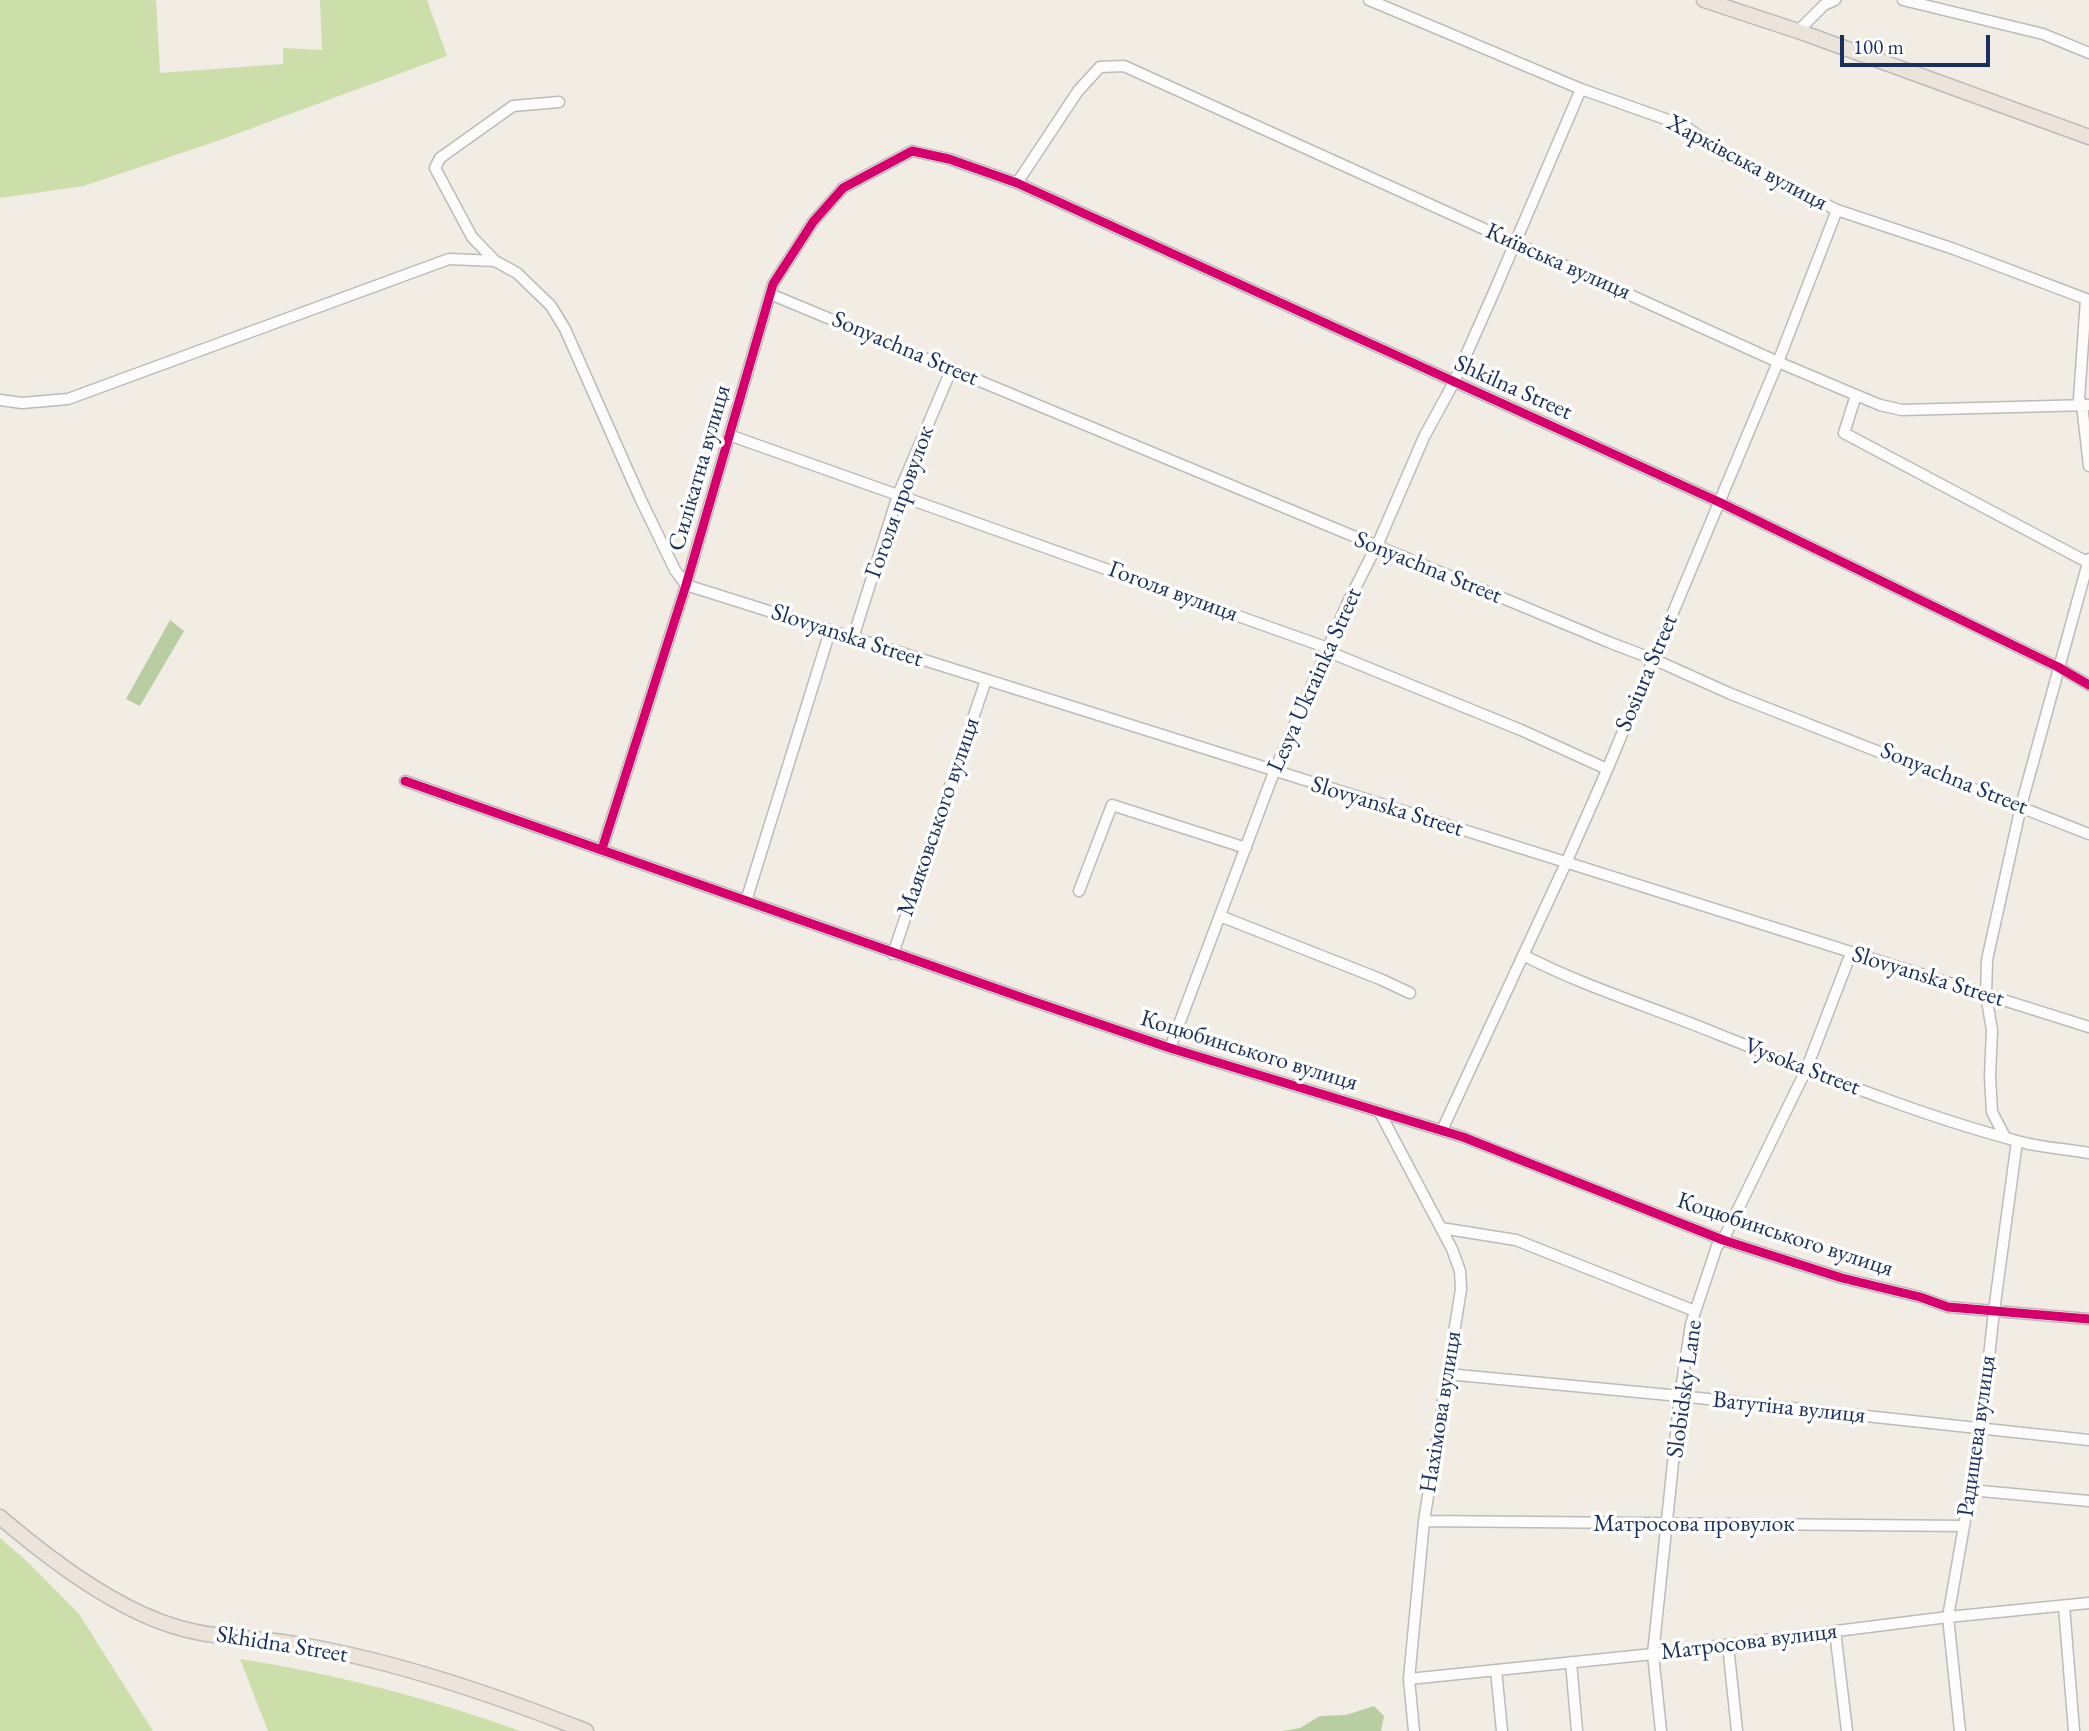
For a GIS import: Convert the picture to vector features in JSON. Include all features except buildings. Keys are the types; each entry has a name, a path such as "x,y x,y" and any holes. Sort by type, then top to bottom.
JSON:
{"main road":[{"path":"1704,0 1798,31 2089,138"},
{"name":"Skhidna Street","path":"0,1517 39,1550 100,1591 152,1618 180,1628 216,1635 295,1644 375,1661 519,1705 586,1731"}],"street":[{"name":"Харківська вулиця","path":"1369,0 1581,89 1685,126 1724,155 1838,210 1954,249 2087,299"},
{"path":"1798,31 1824,5 1835,0"},
{"path":"1903,0 2043,34 2089,52"},
{"name":"Київська вулиця","path":"1017,183 1078,91 1100,67 1124,66 1778,362 1880,405 1902,410 2086,405"},
{"name":"Lesya Ukrainka Street","path":"1170,1048 1274,772 1424,438 1454,382 1581,89"},
{"path":"559,102 513,106 440,158 435,168 472,237 495,261 517,273 551,306 565,329 640,498 675,570 686,585"},
{"name":"Shkilna Street","path":"912,151 949,159 1017,183 1718,502 2058,667 2089,685"},
{"name":"Силікатна вулиця","path":"602,849 686,585 773,285 813,222 843,188 912,151"},
{"name":"Sosiura Street","path":"1442,1130 1607,769 1778,362 1838,210"},
{"path":"0,400 22,402 68,399 449,259 495,261"},
{"name":"Sonyachna Street","path":"770,294 1653,659 1731,694 2089,834"},
{"path":"2087,299 2079,399 2086,405 2089,466"},
{"name":"Гоголя провулок","path":"853,638 898,495 952,368"},
{"path":"1856,395 1844,433 2088,561 2021,806 1987,960 1986,995 1992,1030 1992,1112 2004,1137"},
{"name":"Гоголя вулиця","path":"729,435 1328,648 1334,654 1521,730 1607,769"},
{"name":"Slovyanska Street","path":"686,585 2089,1027"},
{"path":"746,901 831,631"},
{"name":"Маяковського вулиця","path":"893,954 986,680"},
{"name":"Коцюбинського вулиця","path":"405,781 893,954 1170,1048 1442,1130 1723,1240 1842,1278 1920,1297 1948,1307 2089,1319"},
{"path":"1079,891 1112,806 1246,848"},
{"path":"1220,916 1410,993"},
{"name":"Slobidsky Lane","path":"1661,1731 1653,1654 1680,1396 1691,1324 1717,1246 1723,1240 1807,1070 1851,953"},
{"name":"Vysoka Street","path":"1523,955 1569,978 1906,1106 2017,1141 2089,1153"},
{"name":"Нахімова вулиця","path":"1379,1111 1441,1227 1460,1270 1461,1289 1423,1521 1409,1679 1414,1731"},
{"name":"Радищева вулиця","path":"1960,1731 1948,1617 1980,1429 2017,1141"},
{"path":"1441,1227 1516,1240 1695,1311"},
{"name":"Ватутіна вулиця","path":"1447,1374 2089,1440"},
{"path":"1970,1490 2089,1501"},
{"name":"Матросова провулок","path":"1423,1521 1964,1526"},
{"name":"Матросова вулиця","path":"1409,1679 1653,1654 1948,1617 2089,1603"},
{"path":"2064,1606 2074,1731"},
{"path":"1835,1631 1847,1731"},
{"path":"1728,1645 1737,1731"},
{"path":"1571,1662 1577,1731"},
{"path":"1496,1670 1502,1731"}],"green space":[{"path":"0,0 156,0 160,73 283,64 283,48 322,50 320,0 427,0 447,56 220,140 84,186 0,198"},
{"path":"170,620 184,631 140,706 126,699"},
{"path":"0,1538 79,1614 153,1731 0,1731"},
{"path":"240,1659 382,1688 520,1731 268,1731"},
{"path":"1374,1706 1384,1716 1381,1731 1282,1731 1300,1728 1320,1716 1346,1715"}],"cycle path":[{"path":"602,849 686,585 773,284 813,222 843,188 912,151 949,159 1017,183 1719,502 2058,667 2089,685"},
{"path":"405,781 1170,1048 1463,1137 1723,1240 1842,1278 1920,1297 1948,1307 2089,1319"}]}
